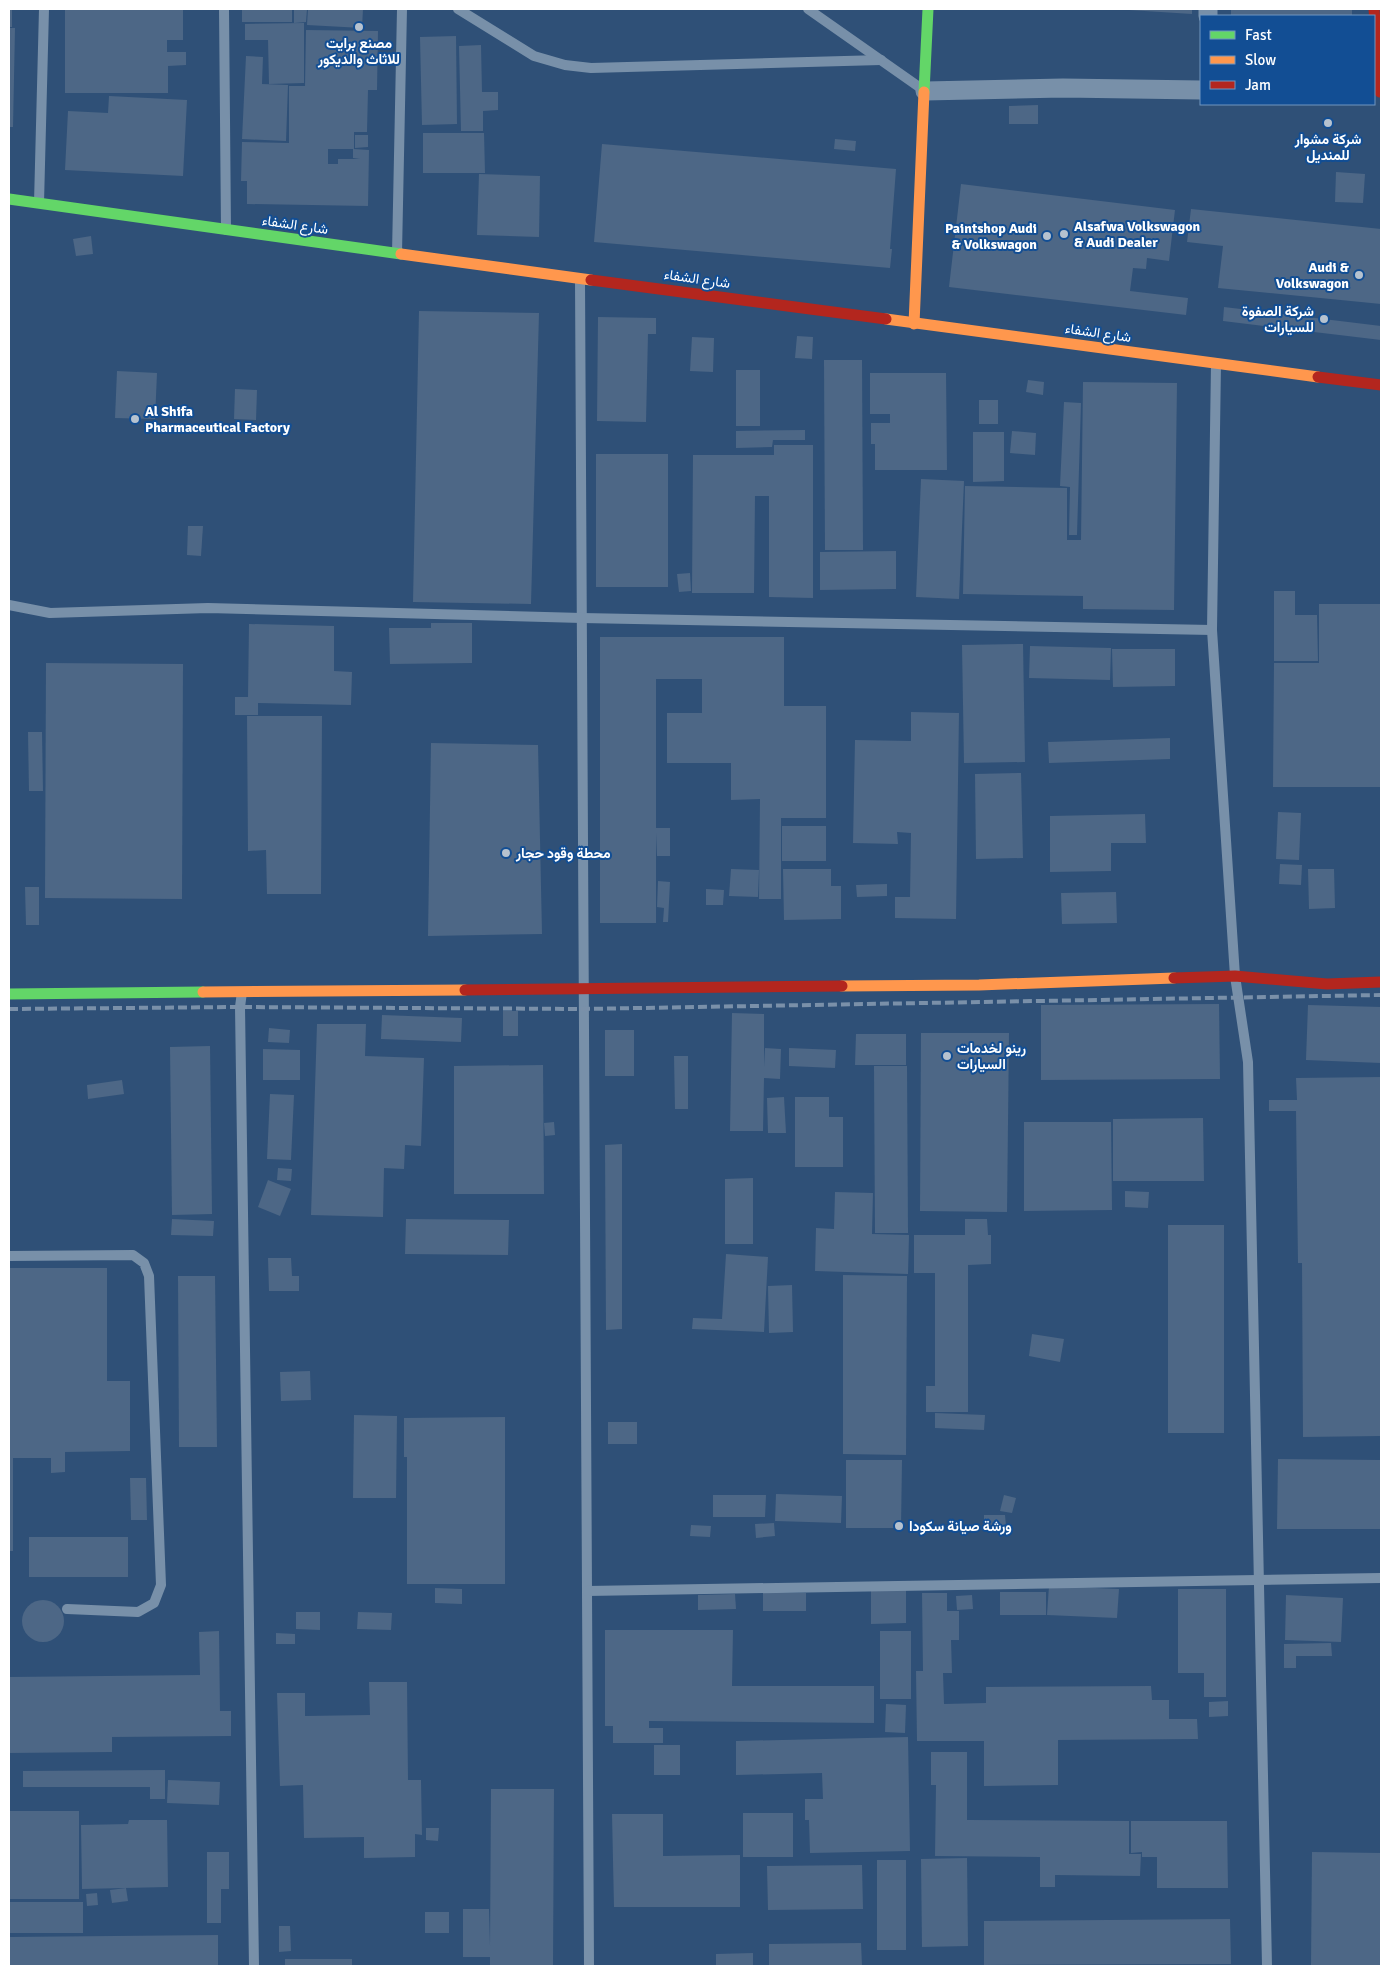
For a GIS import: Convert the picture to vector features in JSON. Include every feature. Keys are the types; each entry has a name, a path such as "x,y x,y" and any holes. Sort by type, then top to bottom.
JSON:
{"street":[{"path":"914,324 928,9"},
{"path":"1375,30 1378,92"},
{"path":"925,91 1063,88 1200,90"},
{"name":"شارع الشفاء","path":"9,199 226,232 1381,385"},
{"path":"9,994 242,990 979,986 1235,976 1327,984 1381,982"}],"lane":[{"path":"39,204 44,9"},
{"path":"224,9 226,232"},
{"path":"397,254 402,9"},
{"path":"458,9 534,56 565,65 591,68 881,60"},
{"path":"808,9 925,91"},
{"path":"580,278 589,1966"},
{"path":"1216,364 1212,630 1235,976 1248,1062 1267,1966"},
{"path":"9,605 50,613 208,608 582,618 1212,630"},
{"path":"242,990 240,1007 254,1966"},
{"path":"9,1256 133,1255 144,1263 149,1276 161,1584 154,1603 138,1612 67,1609"},
{"path":"588,1591 1381,1578"}],"building":[{"path":"9,9 12,9 12,27 9,27"},
{"path":"65,9 183,9 183,40 167,40 167,52 186,52 186,65 168,66 168,93 65,93"},
{"path":"242,9 292,9 292,22 242,22"},
{"path":"294,9 307,9 306,22 294,23"},
{"path":"308,9 363,9 362,28 307,25"},
{"path":"1113,9 1192,9 1192,14"},
{"path":"1231,9 1352,9 1352,15 1231,15"},
{"path":"304,23 304,83 269,84 268,40 245,40 245,24"},
{"path":"9,28 15,28 13,127 9,127"},
{"path":"306,30 378,31 377,90 368,90 367,132 354,132 354,149 369,150 368,206 247,204 247,181 241,181 242,142 289,143 289,86 305,86","holes":["328,149 353,149 353,158 360,159 338,159 338,164 328,164"]},
{"path":"456,36 457,124 422,125 420,37"},
{"path":"481,45 482,92 498,92 498,110 483,111 483,131 461,131 459,46"},
{"path":"246,56 263,57 262,84 288,85 286,141 242,139"},
{"path":"109,96 187,100 183,176 65,170 68,111 108,113"},
{"path":"1038,105 1038,124 1009,124 1009,106"},
{"path":"423,133 484,133 485,173 423,173"},
{"path":"355,135 368,135 368,147 355,148"},
{"path":"835,139 856,141 855,151 834,149"},
{"path":"602,144 896,169 890,268 594,242"},
{"path":"1336,172 1365,174 1363,203 1335,202"},
{"path":"479,174 540,176 539,237 477,235"},
{"name":"Alsafwa Volkswagon & Audi Dealer","path":"961,184 1175,210 1169,261 1147,258 1146,269 1133,268 1130,291 1188,298 1186,315 949,287"},
{"name":"Alsafwa Volkswagon & Audi Dealer","path":"1191,209 1381,229 1381,304 1218,288 1223,246 1187,242"},
{"path":"91,236 93,254 76,256 73,239"},
{"path":"1224,307 1381,326 1381,340 1223,321"},
{"path":"419,311 539,313 531,604 413,602"},
{"path":"598,317 656,318 656,334 648,334 646,422 597,421"},
{"path":"797,336 813,337 812,359 795,358"},
{"path":"692,337 714,338 713,372 690,371"},
{"path":"824,360 862,360 863,550 825,550"},
{"path":"736,370 760,370 760,426 736,426"},
{"path":"117,371 157,373 155,419 115,418"},
{"path":"870,373 946,373 947,470 875,470 875,444 871,444 871,423 890,423 890,414 870,414"},
{"path":"1028,380 1044,382 1043,395 1026,392"},
{"path":"1083,382 1177,383 1174,610 1083,609 1083,596 963,594 965,486 1067,488 1067,540 1081,540"},
{"path":"235,389 257,390 256,420 234,419"},
{"path":"979,400 998,400 998,424 979,424"},
{"path":"1064,402 1081,403 1077,535 1069,535 1070,487 1060,486"},
{"path":"805,430 805,440 773,440 772,447 736,448 736,431"},
{"path":"1012,431 1036,433 1035,455 1010,453"},
{"path":"973,432 1004,432 1004,481 973,482"},
{"path":"774,445 813,445 813,598 769,597 769,496 755,496 754,593 692,593 693,455 774,455"},
{"path":"596,454 668,454 668,587 596,587"},
{"path":"921,479 964,481 959,599 916,597"},
{"path":"188,526 203,526 201,556 187,555"},
{"path":"896,551 896,589 820,590 820,552"},
{"path":"690,573 691,591 679,592 677,574"},
{"path":"1274,591 1295,591 1295,615 1317,615 1318,661 1274,661"},
{"path":"1319,604 1381,604 1381,787 1273,787 1274,663 1319,663"},
{"path":"431,623 472,623 472,663 390,664 389,628 431,628"},
{"path":"249,624 334,626 334,671 352,672 351,705 258,703 258,715 235,715 235,697 248,697"},
{"path":"600,637 784,637 784,706 826,706 826,818 781,818 781,899 759,899 760,799 731,800 731,763 667,763 667,713 702,713 702,679 656,679 656,828 670,828 670,856 657,856 656,833 656,923 600,923"},
{"path":"1023,644 1025,762 964,763 962,645"},
{"path":"1030,646 1111,648 1110,680 1029,678"},
{"path":"1112,649 1175,649 1175,686 1113,687"},
{"path":"46,663 183,664 182,899 45,898"},
{"path":"911,712 959,713 956,919 895,918 895,897 910,897 911,833 897,832 898,844 853,843 855,740 911,741"},
{"path":"247,716 322,716 321,894 267,894 266,850 248,851"},
{"path":"28,732 42,732 43,791 29,791"},
{"path":"1170,738 1170,759 1049,763 1048,742"},
{"path":"431,743 538,745 542,934 428,936"},
{"path":"1021,773 1023,858 976,859 975,774"},
{"path":"1278,812 1301,813 1299,860 1276,859"},
{"path":"1145,814 1146,843 1111,843 1111,871 1050,872 1050,816"},
{"path":"782,826 826,826 826,861 782,861"},
{"path":"1280,864 1302,865 1301,885 1279,884"},
{"path":"731,869 759,870 758,897 729,896"},
{"path":"783,869 831,869 831,886 841,886 841,919 784,920"},
{"path":"1308,869 1334,869 1335,908 1309,909"},
{"path":"658,881 670,882 668,922 663,922 664,908 657,907"},
{"path":"887,884 887,896 857,897 856,885"},
{"path":"25,887 39,887 39,925 26,925"},
{"path":"706,889 724,890 723,905 706,905"},
{"path":"1116,892 1117,923 1062,924 1061,893"},
{"path":"1219,1004 1220,1079 1041,1080 1041,1005"},
{"path":"1308,1005 1381,1007 1381,1063 1306,1060"},
{"path":"503,1011 518,1011 518,1036 503,1036"},
{"path":"732,1013 764,1014 764,1067 765,1048 781,1049 780,1079 764,1078 763,1131 730,1131"},
{"path":"382,1015 462,1018 461,1042 381,1039"},
{"path":"317,1024 366,1024 365,1056 424,1058 421,1146 405,1145 404,1169 384,1168 383,1217 311,1215"},
{"path":"269,1028 290,1030 289,1043 268,1042"},
{"path":"605,1030 634,1030 634,1076 605,1076"},
{"path":"921,1033 1009,1033 1007,1212 920,1211"},
{"path":"856,1034 906,1034 906,1065 855,1065"},
{"path":"210,1046 212,1214 172,1215 170,1047"},
{"path":"789,1048 836,1050 835,1068 789,1066"},
{"path":"263,1049 300,1050 300,1080 263,1080"},
{"path":"674,1056 688,1056 688,1109 675,1109"},
{"path":"543,1065 544,1194 454,1194 454,1066"},
{"path":"874,1066 907,1066 908,1233 875,1233"},
{"path":"1381,1077 1381,1436 1303,1437 1302,1263 1298,1263 1296,1111 1269,1111 1269,1100 1297,1100 1296,1078"},
{"path":"122,1080 124,1094 88,1099 87,1085"},
{"path":"270,1094 294,1095 291,1160 267,1159"},
{"path":"784,1097 786,1133 768,1133 767,1098"},
{"path":"795,1097 829,1097 829,1117 843,1117 843,1167 795,1167"},
{"path":"1203,1118 1204,1181 1113,1181 1113,1119"},
{"path":"554,1122 555,1135 545,1136 544,1123"},
{"path":"1024,1122 1111,1122 1112,1210 1024,1211"},
{"path":"622,1144 622,1329 606,1330 605,1145"},
{"path":"278,1168 292,1169 291,1181 277,1180"},
{"path":"753,1178 753,1244 725,1244 725,1179"},
{"path":"268,1180 291,1189 280,1216 258,1207"},
{"path":"1125,1191 1149,1192 1148,1208 1125,1207"},
{"path":"835,1192 873,1193 872,1234 909,1235 908,1274 815,1271 816,1228 834,1229"},
{"path":"172,1219 214,1221 213,1236 171,1235"},
{"path":"406,1219 509,1220 508,1255 405,1254"},
{"path":"965,1219 987,1219 988,1235 991,1235 991,1264 968,1265 968,1412 926,1412 926,1386 935,1386 935,1273 914,1273 914,1235 965,1235"},
{"path":"1168,1225 1224,1225 1224,1433 1168,1433"},
{"path":"726,1254 768,1257 764,1332 692,1329 693,1318 722,1319"},
{"path":"268,1258 291,1258 292,1276 299,1276 299,1291 269,1291"},
{"path":"9,1268 107,1268 107,1381 130,1381 130,1451 65,1452 65,1472 51,1473 51,1458 13,1458 13,1551 9,1551"},
{"path":"843,1275 907,1276 906,1455 843,1454"},
{"path":"178,1276 215,1276 217,1447 179,1447"},
{"path":"792,1285 793,1332 769,1333 768,1286"},
{"path":"1032,1334 1064,1339 1060,1362 1029,1356"},
{"path":"310,1371 311,1400 281,1401 280,1372"},
{"path":"935,1413 985,1415 984,1430 935,1428"},
{"path":"354,1415 397,1416 396,1498 353,1498"},
{"path":"505,1417 505,1584 407,1584 407,1457 404,1457 404,1418"},
{"path":"608,1422 637,1422 637,1444 608,1444"},
{"path":"1278,1459 1381,1460 1381,1529 1277,1529"},
{"path":"846,1460 902,1460 901,1528 846,1528"},
{"path":"130,1478 146,1478 147,1520 131,1520"},
{"path":"776,1494 842,1496 841,1523 775,1521"},
{"path":"713,1495 766,1495 765,1517 713,1517"},
{"path":"1004,1495 1016,1498 1012,1513 1000,1511"},
{"path":"984,1515 1005,1515 1006,1526 984,1526"},
{"path":"774,1523 775,1536 756,1538 755,1524"},
{"path":"691,1525 711,1526 710,1537 690,1536"},
{"path":"29,1537 128,1537 128,1577 29,1577"},
{"path":"1049,1586 1119,1589 1117,1618 1047,1615"},
{"path":"435,1588 462,1589 462,1604 435,1603"},
{"path":"906,1588 906,1623 871,1624 871,1589"},
{"path":"1178,1589 1226,1589 1226,1697 1204,1697 1204,1673 1178,1673"},
{"path":"1000,1592 1046,1592 1046,1615 1000,1615"},
{"path":"763,1593 806,1593 806,1611 763,1611"},
{"path":"922,1593 947,1593 947,1611 959,1611 959,1640 951,1640 952,1673 943,1673 944,1704 986,1703 986,1687 1151,1686 1152,1700 1169,1700 1169,1719 1197,1719 1198,1739 1058,1740 1058,1785 984,1786 984,1741 917,1741 916,1671 923,1671"},
{"path":"735,1594 736,1609 698,1610 698,1595"},
{"path":"972,1595 973,1609 957,1610 956,1596"},
{"path":"1286,1595 1343,1598 1341,1642 1285,1640"},
{"path":"43,1600 58,1606 64,1621 58,1636 43,1642 28,1636 22,1621 28,1606"},
{"path":"296,1612 320,1612 320,1630 296,1629"},
{"path":"358,1612 392,1613 391,1630 357,1629"},
{"path":"605,1630 733,1630 732,1686 874,1686 874,1723 649,1721 649,1728 663,1728 663,1743 613,1743 613,1726 605,1726"},
{"path":"219,1631 220,1711 231,1711 231,1736 112,1737 112,1752 9,1753 9,1677 200,1675 199,1632"},
{"path":"880,1631 911,1631 911,1699 880,1699"},
{"path":"276,1633 295,1634 295,1644 276,1644"},
{"path":"1331,1643 1332,1656 1296,1656 1296,1668 1284,1668 1284,1644"},
{"path":"369,1682 407,1682 408,1780 421,1780 422,1835 415,1834 415,1857 364,1858 364,1837 304,1838 303,1785 280,1786 277,1693 305,1693 305,1716 370,1715"},
{"path":"1228,1701 1228,1716 1209,1717 1209,1702"},
{"path":"886,1704 906,1705 905,1733 885,1732"},
{"path":"908,1737 910,1851 810,1853 809,1820 805,1820 805,1799 823,1799 822,1773 736,1775 736,1741"},
{"path":"654,1745 680,1745 680,1775 654,1775"},
{"path":"931,1752 967,1752 967,1820 1129,1821 1129,1854 1141,1854 1140,1876 1055,1875 1055,1887 1040,1887 1040,1857 935,1856 936,1785 931,1785"},
{"path":"165,1770 165,1799 150,1799 150,1787 23,1787 23,1771"},
{"path":"168,1780 220,1782 219,1805 167,1803"},
{"path":"491,1789 554,1789 553,1966 490,1966 490,1957 463,1957 463,1909 489,1909 490,1946"},
{"path":"9,1811 79,1811 79,1899 9,1899"},
{"path":"743,1813 793,1813 793,1857 743,1857"},
{"path":"612,1814 663,1814 663,1856 740,1855 740,1907 614,1907"},
{"path":"129,1820 167,1820 168,1887 82,1889 81,1825 128,1824"},
{"path":"1131,1821 1227,1821 1228,1888 1157,1888 1157,1857 1142,1857 1142,1852 1131,1853"},
{"path":"426,1828 439,1828 438,1841 426,1840"},
{"path":"207,1852 229,1852 229,1889 221,1889 221,1923 207,1923"},
{"path":"1312,1852 1381,1853 1381,1966 1311,1966"},
{"path":"967,1858 968,1946 922,1947 921,1859"},
{"path":"877,1860 906,1860 906,1950 877,1950"},
{"path":"862,1865 863,1909 768,1910 767,1866"},
{"path":"126,1888 128,1901 112,1903 110,1890"},
{"path":"97,1893 98,1905 87,1906 86,1894"},
{"path":"9,1902 83,1902 83,1933 9,1933"},
{"path":"425,1912 449,1912 449,1933 425,1933"},
{"path":"1230,1919 1231,1964 984,1965 984,1921"},
{"path":"279,1926 290,1926 291,1951 279,1952"},
{"path":"218,1935 218,1966 9,1966 9,1937"},
{"path":"861,1943 862,1966 769,1966 769,1944"},
{"path":"753,1953 753,1966 716,1966 716,1954"},
{"path":"285,1959 352,1959 352,1966 285,1966"}],"railway":[{"path":"9,1009 240,1007 582,1009 1381,995"}],"traffic: fast":[{"path":"924,92 928,9"},
{"path":"9,199 401,254"},
{"path":"9,994 203,992"}],"traffic: slow":[{"path":"914,324 924,92"},
{"path":"401,254 591,280"},
{"path":"886,319 1318,377"},
{"path":"842,986 979,985 1174,978"},
{"path":"203,992 465,990"}],"traffic: jam":[{"path":"1374,9 1374,15"},
{"path":"1375,23 1380,92"},
{"path":"591,280 886,319"},
{"path":"1318,377 1381,385"},
{"path":"1174,978 1235,976 1327,984 1381,982"},
{"path":"465,990 842,986"}],"place":[{"name":"مصنع برايت للاثاث والديكور","path":"359,27"},
{"name":"شركة مشوار للمنديل","path":"1328,123"},
{"name":"Alsafwa Volkswagon & Audi Dealer","path":"1064,234"},
{"name":"Paintshop Audi & Volkswagon","path":"1047,236"},
{"name":"Audi & Volkswagon","path":"1359,275"},
{"name":"شركة الصفوة للسيارات","path":"1324,319"},
{"name":"Al Shifa Pharmaceutical Factory","path":"135,419"},
{"name":"محطة وقود حجار","path":"506,853"},
{"name":"رينو لخدمات السيارات","path":"947,1056"},
{"name":"ورشة صيانة سكودا","path":"899,1526"}]}
